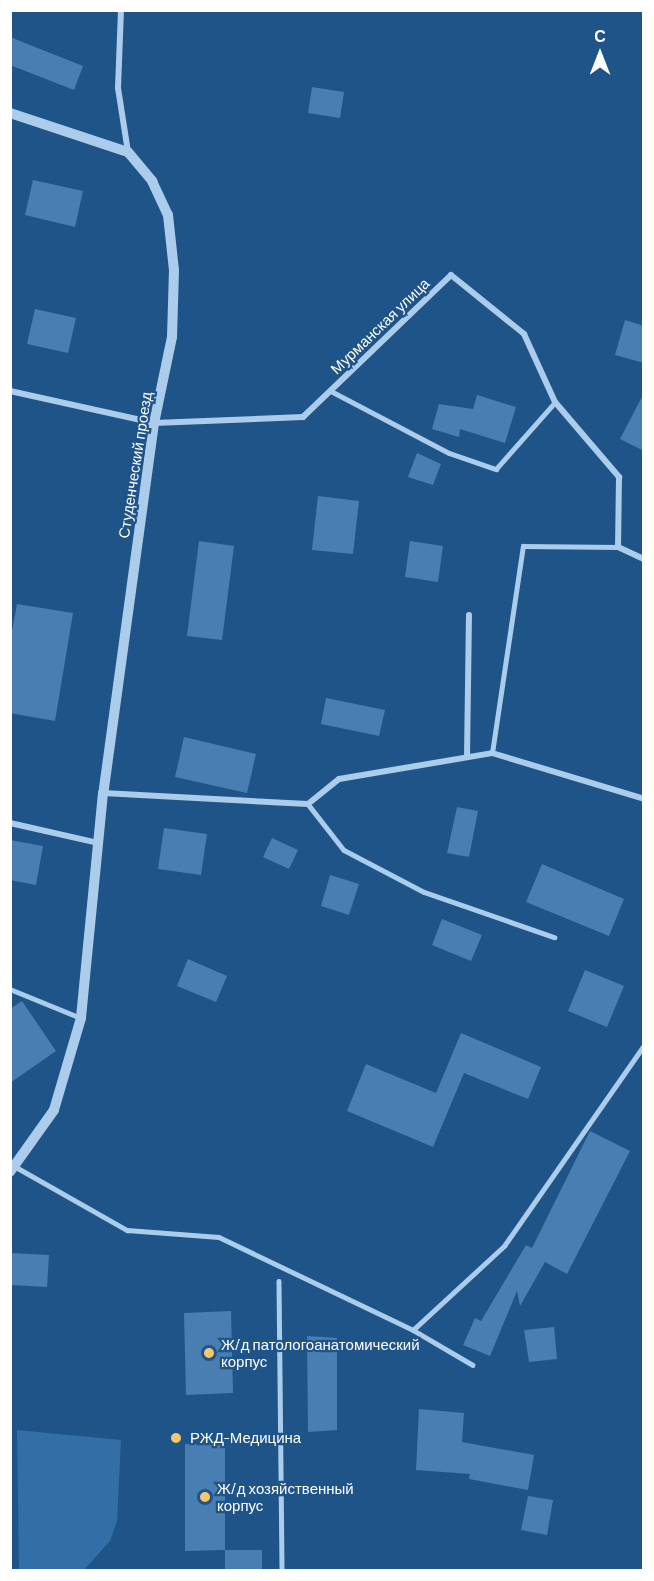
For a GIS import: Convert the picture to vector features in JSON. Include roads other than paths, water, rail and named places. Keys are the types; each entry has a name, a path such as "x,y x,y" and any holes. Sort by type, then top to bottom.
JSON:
{"street":[{"path":"10,113 128,152 118,88 121,10"},
{"name":"Студенческий проезд","path":"13,1169 54,1110 81,1018 103,793 154,423 172,337 174,270 168,215 152,181 128,152"},
{"name":"Мурманская улица","path":"10,391 154,423 303,417 451,275 524,334 555,402 619,477 618,547"},
{"path":"618,547 644,559"},
{"path":"467,757 469,615"},
{"path":"103,793 308,804 339,779 492,753 644,799"},
{"path":"10,823 98,843"}],"lane":[{"path":"331,391 449,453 496,470 555,402"},
{"path":"492,753 523,546 618,547"},
{"path":"308,804 344,850 424,892 554,937"},
{"path":"10,989 81,1018"},
{"path":"412,1330 504,1246 644,1045"},
{"path":"13,1169 127,1230 219,1237 412,1330 473,1365"},
{"path":"279,1281 282,1570"}],"place":[{"name":"Ж/д патологоанатомический корпус","path":"209,1353"},
{"name":"РЖД-Медицина","path":"176,1438"},
{"name":"Ж/д хозяйственный корпус","path":"205,1497"}]}
